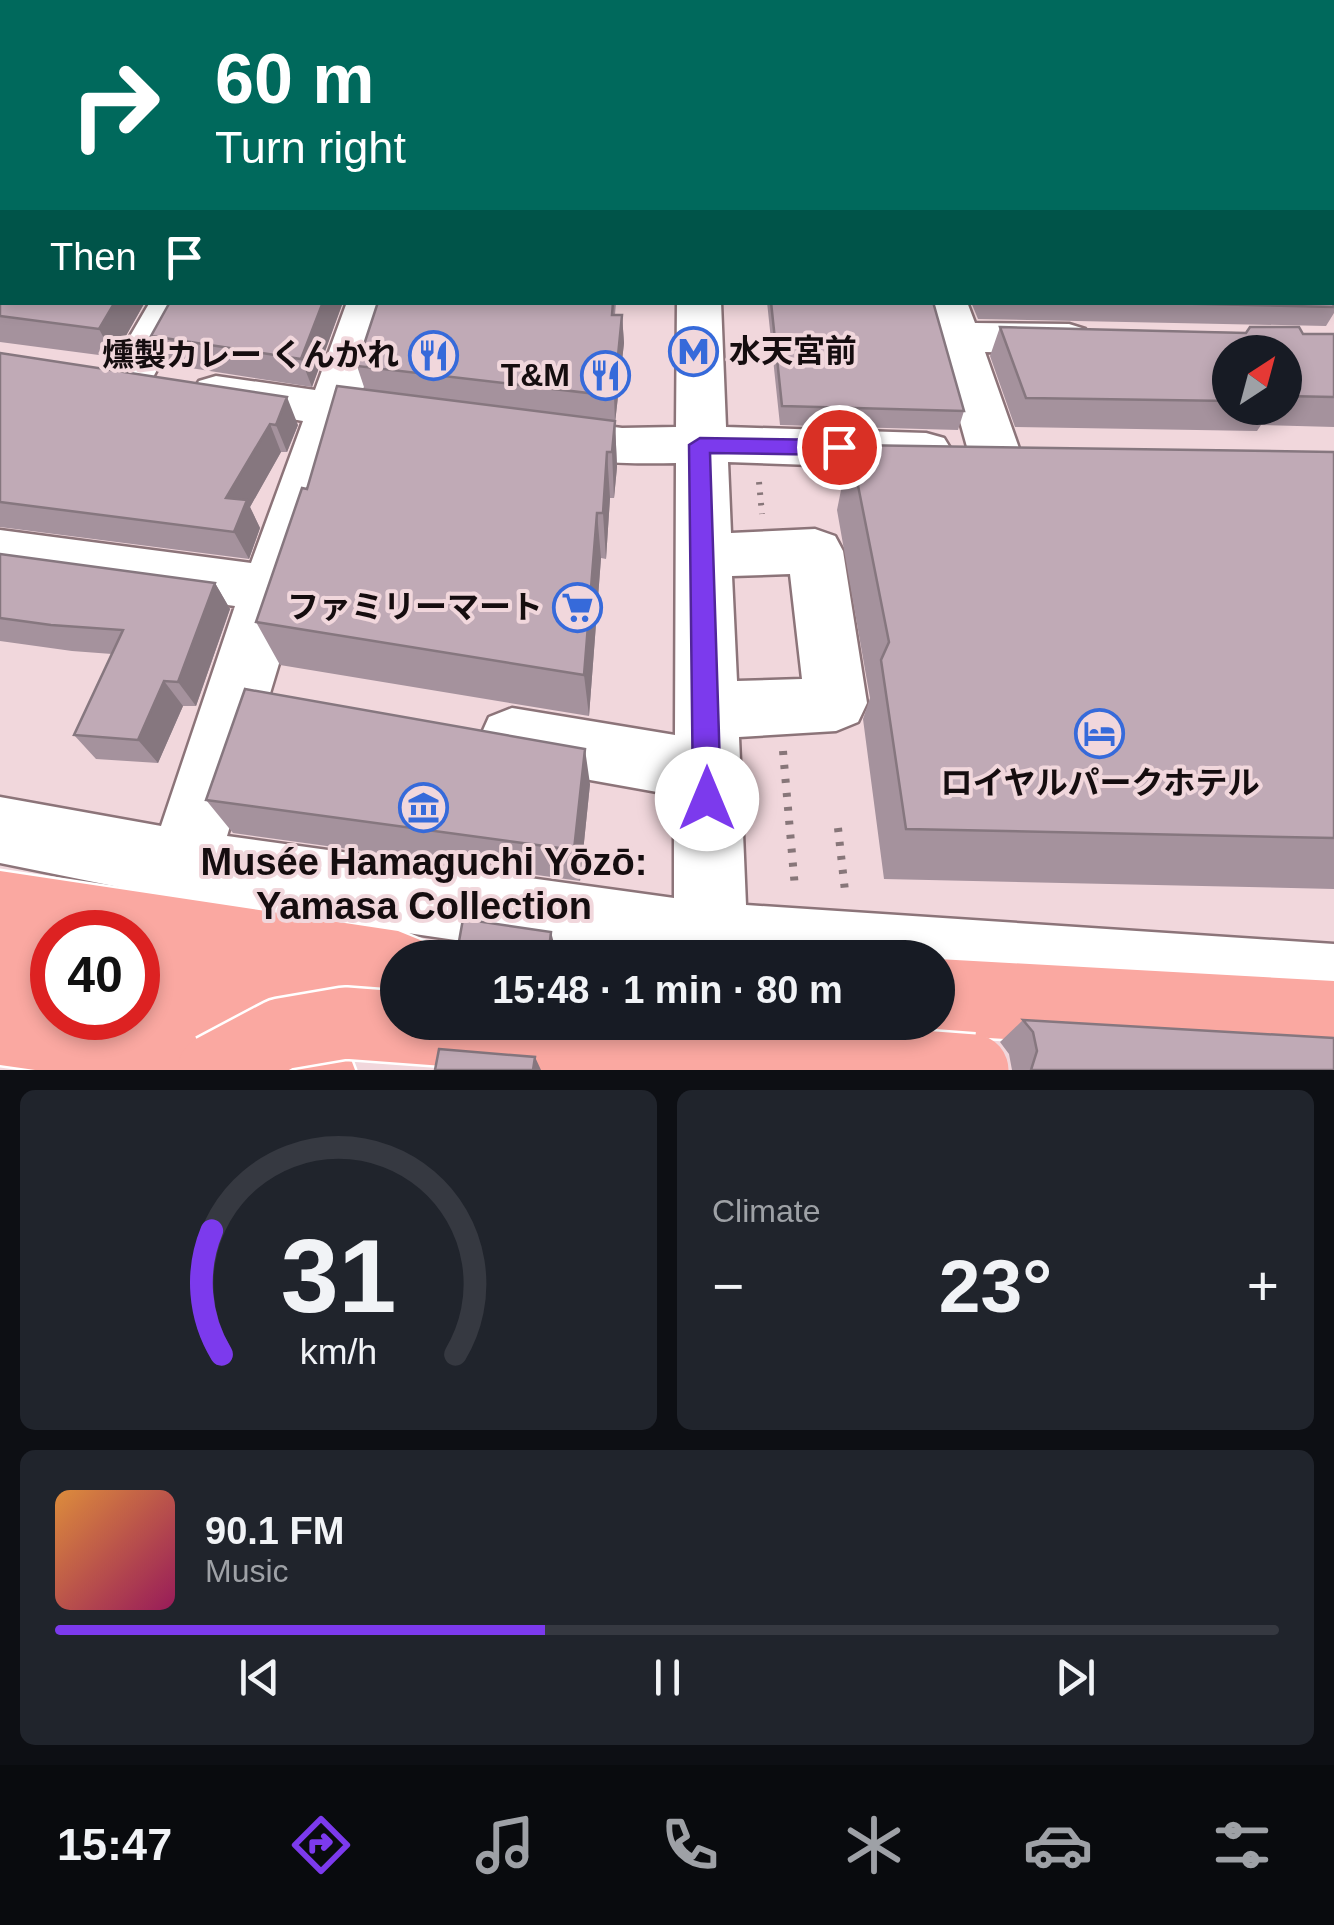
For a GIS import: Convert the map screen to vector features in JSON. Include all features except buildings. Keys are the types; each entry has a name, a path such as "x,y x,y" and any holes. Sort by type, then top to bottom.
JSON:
{"highway":[{"path":"0,907 347,1019"},
{"path":"0,962 30,965"},
{"path":"0,970 30,991"},
{"path":"160,981 347,1019"},
{"path":"955,997 1334,1020"},
{"path":"0,1018 78,1070"},
{"path":"213,1070 281,1034 347,1019"},
{"path":"0,1026 347,1019 974,1070"},
{"path":"95,1040 131,1070"},
{"path":"834,1040 1016,1070"}],"street":[{"path":"170,305 111,376 448,424"},
{"path":"183,865 268,694 270,588 368,305"},
{"path":"699,305 711,940"},
{"path":"506,432 622,446 1015,454 952,320"},
{"path":"952,320 1116,340"},
{"path":"454,726 707,740 779,709 836,703 814,551 703,556"},
{"path":"0,552 270,588"},
{"path":"0,830 183,865 660,940"},
{"path":"955,961 1334,982"},
{"path":"710,1040 710,1070"},
{"path":"878,1070 876,1054 885,1040"}],"path":[{"path":"838,828 847,906"}],"place":[{"name":"水天宮前","path":"694,351"},
{"name":"燻製カレー くんかれ","path":"434,355"},
{"name":"T&M","path":"605,375"},
{"name":"ファミリーマート","path":"578,607"},
{"name":"ロイヤルパークホテル","path":"1100,733"},
{"name":"Musée Hamaguchi Yōzō: Yamasa Collection","path":"424,808"}],"route":[{"path":"707,799 700,445 839,447"}]}
